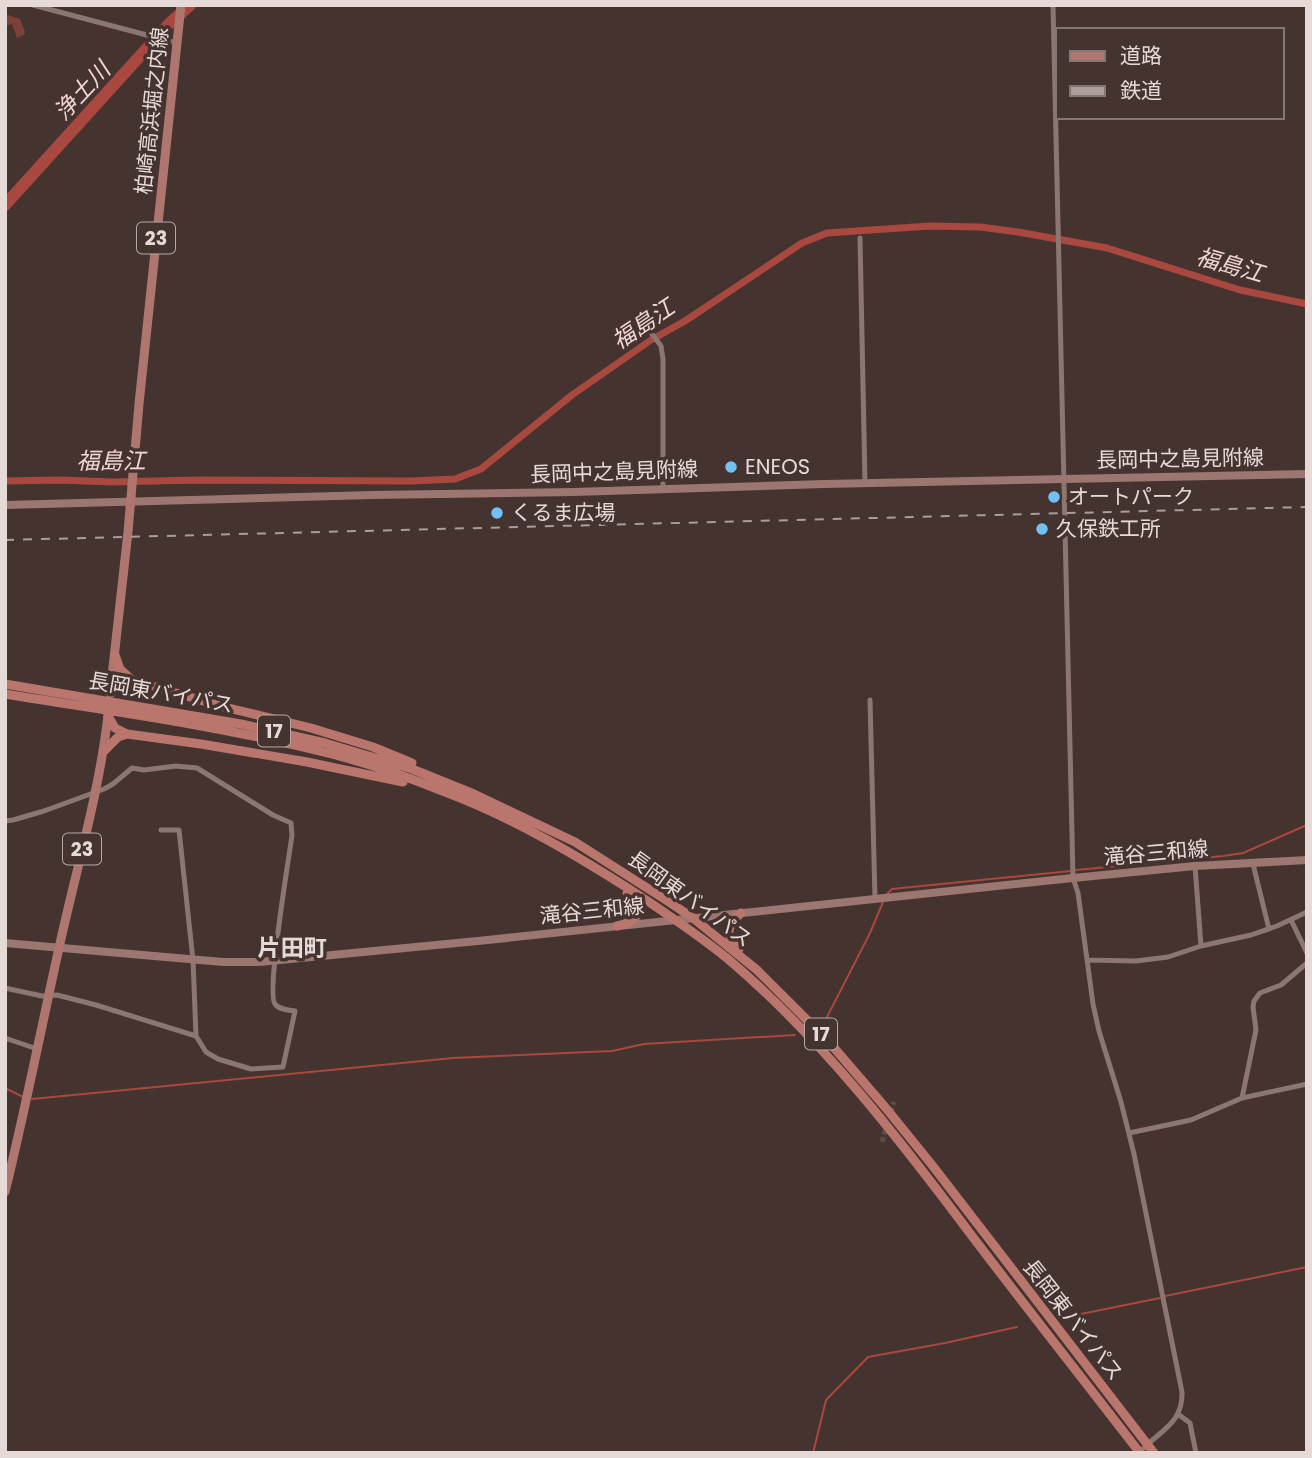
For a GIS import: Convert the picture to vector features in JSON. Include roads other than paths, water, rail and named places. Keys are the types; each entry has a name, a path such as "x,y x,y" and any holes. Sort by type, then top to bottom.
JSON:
{"highway":[{"path":"114,655 120,669 132,680"},
{"path":"110,692 118,684 132,680 312,728 370,761"},
{"name":"長岡東バイパス","path":"5,684 95,704 173,717 315,750 426,769 575,842 693,918 757,970 829,1042 932,1165 1154,1453"},
{"name":"長岡東バイパス","path":"5,694 95,704"},
{"path":"108,716 115,728 127,734 272,756 370,761"},
{"path":"104,751 118,737 127,734"},
{"name":"長岡東バイパス","path":"370,761 542,836 676,920 706,941 745,975 832,1062 927,1176 1139,1452"},
{"path":"460,798 598,873 630,895 637,904 637,915 632,922 617,926"},
{"path":"741,913 730,926 731,941 800,1005 850,1060 885,1107"}],"main road":[{"name":"柏崎高浜堀之内線","path":"130,502 181,5"},
{"name":"長岡中之島見附線","path":"5,505 1307,474"},
{"name":"23","path":"5,1192 104,751 130,502"},
{"name":"滝谷三和線","path":"5,943 244,963 478,942 1195,866 1307,860"}],"street":[{"path":"33,5 177,43"},
{"path":"1053,5 1073,878 1078,893 1093,1004 1129,1133 1181,1384 1182,1404 1178,1414 1163,1432 1139,1452"},
{"path":"860,238 865,484"},
{"path":"651,332 661,346 663,359 663,488"},
{"path":"870,700 875,899"},
{"path":"5,821 44,811 96,792 113,784 132,768 144,770 188,766 208,773 262,808 291,823 292,835 272,994 274,1003 279,1008 295,1011 283,1067 251,1069 218,1059 206,1052 196,1035 193,960 179,830 161,830"},
{"path":"1253,864 1269,929"},
{"path":"1195,866 1201,946"},
{"path":"1087,960 1136,961 1168,957 1201,946 1243,938 1307,912"},
{"path":"1291,920 1307,953"},
{"path":"1242,1098 1256,1030 1254,1001 1260,993 1281,985 1307,963"},
{"path":"5,988 42,996 57,995 196,1035"},
{"path":"5,1038 37,1049"},
{"path":"1129,1133 1191,1120 1242,1098 1307,1084"},
{"path":"1178,1414 1190,1423 1196,1453"}],"waterway":[{"name":"浄土川","path":"5,205 169,24 190,5"},
{"name":"福島江","path":"5,481 455,479 481,469 572,395 651,340 685,321 802,243 827,233 930,226 980,227 1018,232 1107,248 1240,290 1307,304"},
{"path":"1076,870 1243,853 1307,825"},
{"path":"887,894 892,889 1071,871"},
{"path":"825,1021 883,902"},
{"path":"32,1099 453,1058 612,1051 644,1044 795,1035"},
{"path":"5,1088 23,1097"},
{"path":"1165,1296 1307,1267"},
{"path":"1071,1316 1160,1298"},
{"path":"813,1453 826,1400 868,1357 1017,1327"}],"tunnel":[{"path":"891,1112 894,1102"},
{"path":"882,1142 887,1125"}],"railway":[{"path":"5,540 1307,507"}],"place":[{"name":"ENEOS","path":"731,467"},
{"name":"オートパーク","path":"1054,497"},
{"name":"くるま広場","path":"497,513"},
{"name":"久保鉄工所","path":"1042,529"}],"district":[{"name":"片田町","path":"292,948"}]}
